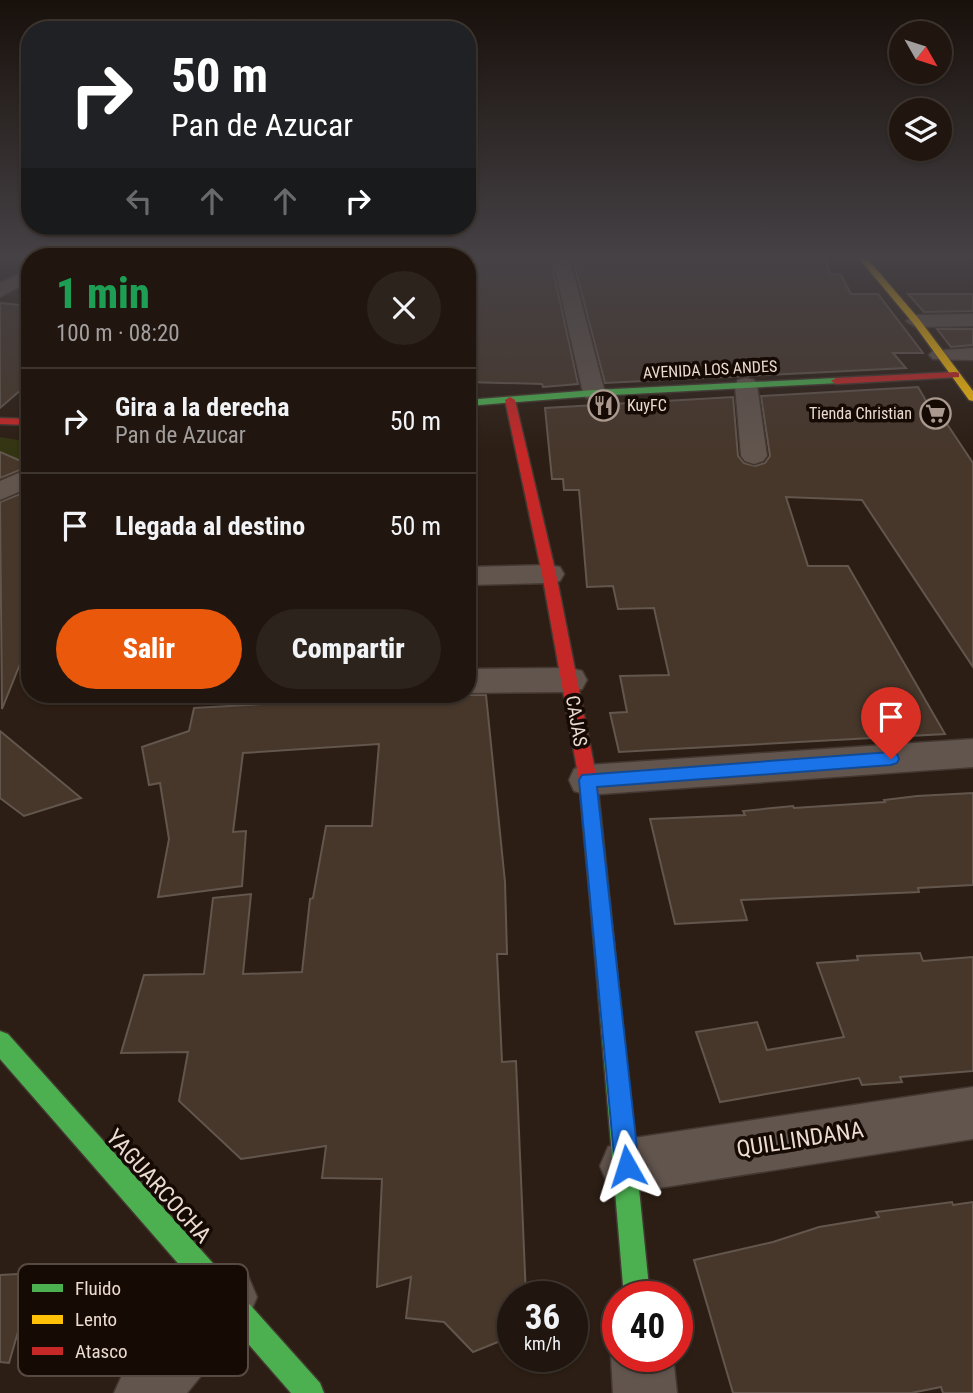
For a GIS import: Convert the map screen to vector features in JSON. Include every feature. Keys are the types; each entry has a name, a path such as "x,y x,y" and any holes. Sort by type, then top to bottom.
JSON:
{"main road":[{"path":"916,321 972,395"},
{"name":"AVENIDA LOS ANDES","path":"476,402 594,393 956,375"},
{"name":"CAJAS","path":"510,400 549,574 588,780 627,1166 636,1281"},
{"path":"0,421 21,422"},
{"name":"YAGUARCOCHA","path":"0,1042 198,1264"},
{"name":"YAGUARCOCHA","path":"248,1321 310,1393"}],"street":[{"path":"576,321 594,393"},
{"path":"940,355 973,354"},
{"path":"746,385 754,456"},
{"path":"0,492 21,481"},
{"path":"476,576 549,574"},
{"path":"476,681 570,680"},
{"path":"588,780 973,753"},
{"name":"QUILLINDANA","path":"627,1166 973,1113"},
{"path":"643,1372 645,1393"},
{"path":"146,1393 160,1376"}],"shaded area":[{"path":"0,437 21,440 21,462 0,473"}],"building":[{"path":"0,321 21,321 21,390 0,408"},
{"path":"476,321 564,321 578,384 543,387 542,384 476,382"},
{"path":"589,321 899,321 923,353 893,353 906,368 605,383"},
{"path":"937,329 973,329 973,345 951,347"},
{"path":"918,387 936,418 943,418 973,463 973,667 862,500 786,497 808,566 848,566 945,734 619,752 610,713 627,712 620,676 669,675 654,608 618,609 613,586 587,587 579,490 564,490 563,479 552,479 545,408 733,397 738,456 744,463 755,466 765,463 770,456 761,396"},
{"path":"0,452 21,461 21,470 0,478"},
{"path":"21,494 21,662 2,709 0,502"},
{"path":"476,695 486,695 505,882 507,954 497,954 502,1062 516,1061 525,1281 497,1281 497,1342 473,1352 444,1322 406,1318 411,1277 377,1287 382,1179 322,1178 326,1146 241,1159 179,1101 188,1052 121,1053 144,975 204,974 213,898 251,894 243,974 302,972 310,899 313,898 326,826 372,826 379,744 243,753 233,832 246,831 242,886 158,897 169,839 160,783 149,785 142,747 189,731 194,708 281,703 476,703"},
{"path":"0,731 81,798 24,816 0,798"},
{"path":"973,793 973,885 918,888 919,892 741,900 747,920 675,924 650,819 745,815 743,811 885,802 884,800 917,796"},
{"path":"920,953 923,961 973,957 973,1071 900,1077 902,1082 862,1085 859,1078 720,1102 696,1032 757,1022 767,1050 844,1037 817,963 858,960 857,956"},
{"path":"952,1202 953,1205 973,1202 973,1393 943,1393 941,1387 911,1393 733,1393 694,1260 773,1242 819,1227 879,1217 876,1212"},
{"path":"18,1274 18,1332 9,1363 0,1362 0,1275"}],"traffic: fast":[{"path":"476,402 594,393 836,381"},
{"path":"604,943 636,1281"},
{"path":"0,1042 196,1264"},
{"path":"248,1323 310,1393"}],"traffic: slow":[{"path":"916,321 973,398"}],"traffic: jam":[{"path":"836,381 956,375"},
{"path":"510,400 549,574 588,780 604,943"},
{"path":"0,421 21,422"}],"place":[{"name":"KuyFC","path":"604,405"},
{"name":"Tienda Christian","path":"935,413"}],"route":[{"path":"627,1166 588,780 891,759"}]}
